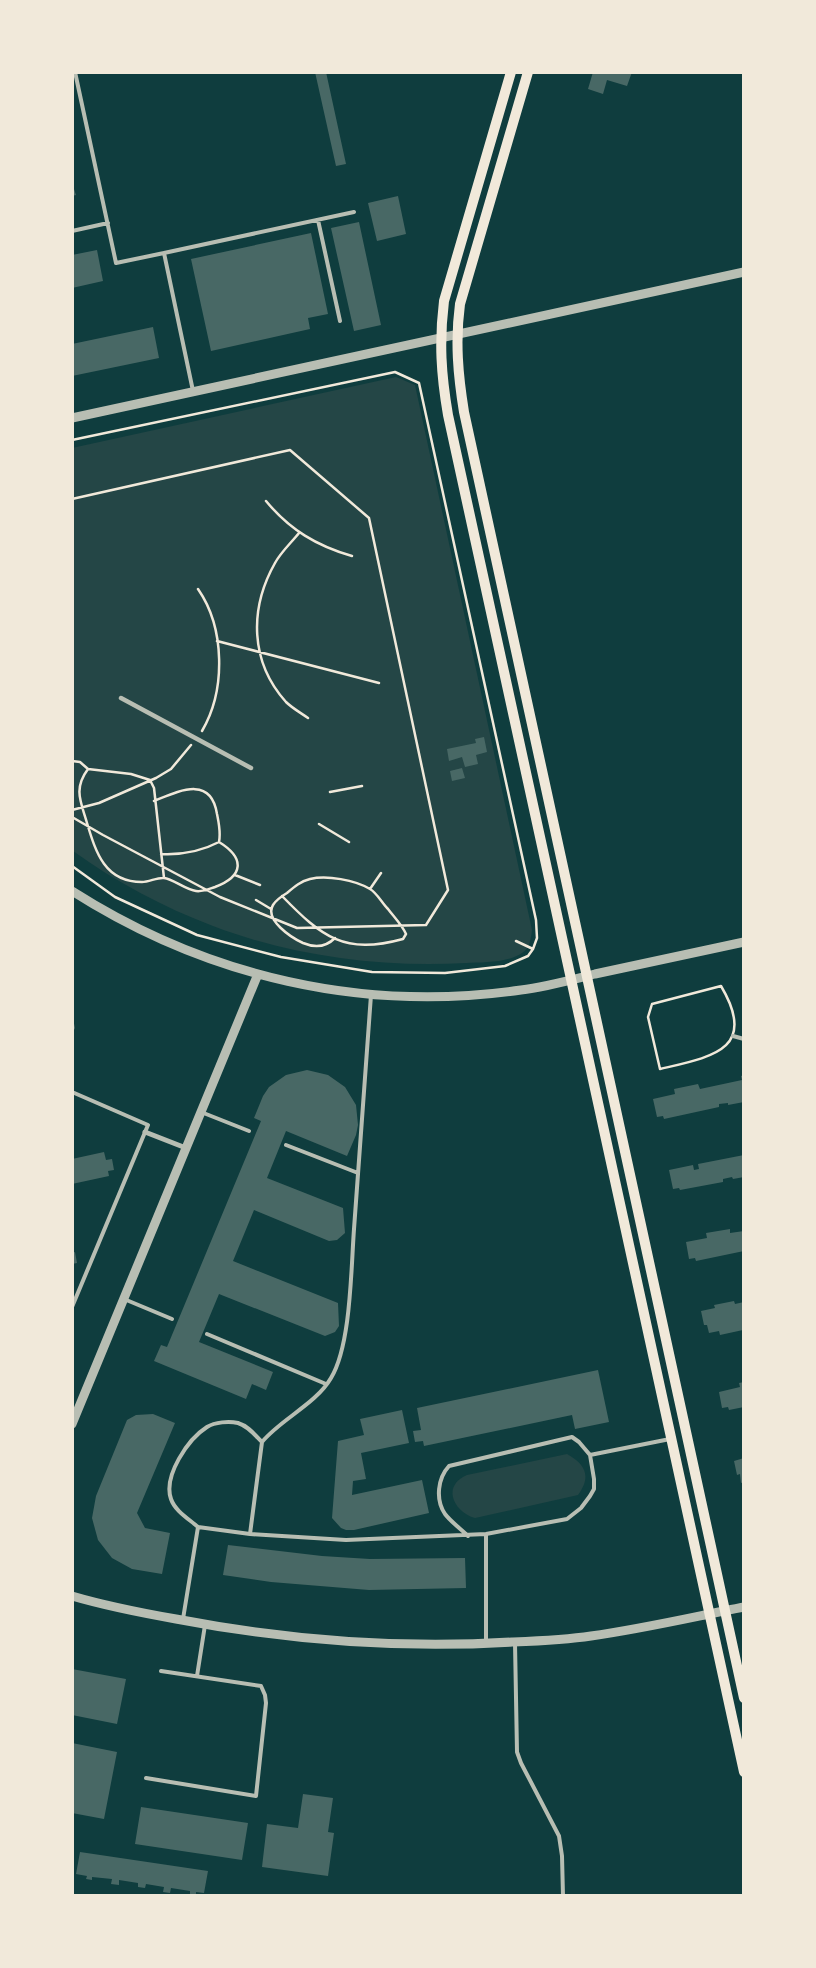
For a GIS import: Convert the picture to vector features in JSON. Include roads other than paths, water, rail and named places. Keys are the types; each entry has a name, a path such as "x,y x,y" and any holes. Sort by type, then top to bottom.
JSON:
{"main road":[{"path":"511,72 444,301 441,338 442,375 448,415 744,1772"},
{"path":"528,72 460,304 457,335 458,373 464,412 744,1698"}],"street":[{"path":"72,418 744,272"},
{"path":"121,698 252,768"},
{"path":"72,891 101,909 175,946 258,974 305,986 404,998 470,996 523,990 744,942"},
{"path":"72,1424 258,974"},
{"path":"145,1132 186,1148"},
{"path":"72,1596 205,1625 369,1643 428,1645 486,1644 590,1636 652,1626 744,1607"}],"lane":[{"path":"75,72 116,263 354,212"},
{"path":"318,220 340,321"},
{"path":"72,231 108,224"},
{"path":"164,253 194,391"},
{"path":"250,1534 262,1442 270,1432 309,1401 330,1380 340,1360 348,1305 371,995"},
{"path":"733,1036 744,1039"},
{"path":"72,1092 148,1125 72,1307"},
{"path":"201,1112 249,1131"},
{"path":"286,1145 358,1173"},
{"path":"124,1299 172,1319"},
{"path":"207,1334 326,1384"},
{"path":"262,1442 247,1427 238,1423 217,1423 207,1427 182,1454 173,1470 169,1484 171,1500 177,1510 198,1527 250,1534 346,1540 468,1536 486,1534 567,1519 581,1508 594,1489 590,1455 580,1442 572,1437 449,1466 442,1474 439,1489 440,1502 445,1514 468,1536"},
{"path":"590,1455 670,1439"},
{"path":"183,1621 198,1527"},
{"path":"486,1534 486,1644"},
{"path":"197,1676 205,1625"},
{"path":"515,1642 517,1752 559,1836 562,1856 563,1896"},
{"path":"146,1778 256,1796 266,1703 261,1686 161,1671"}]}
